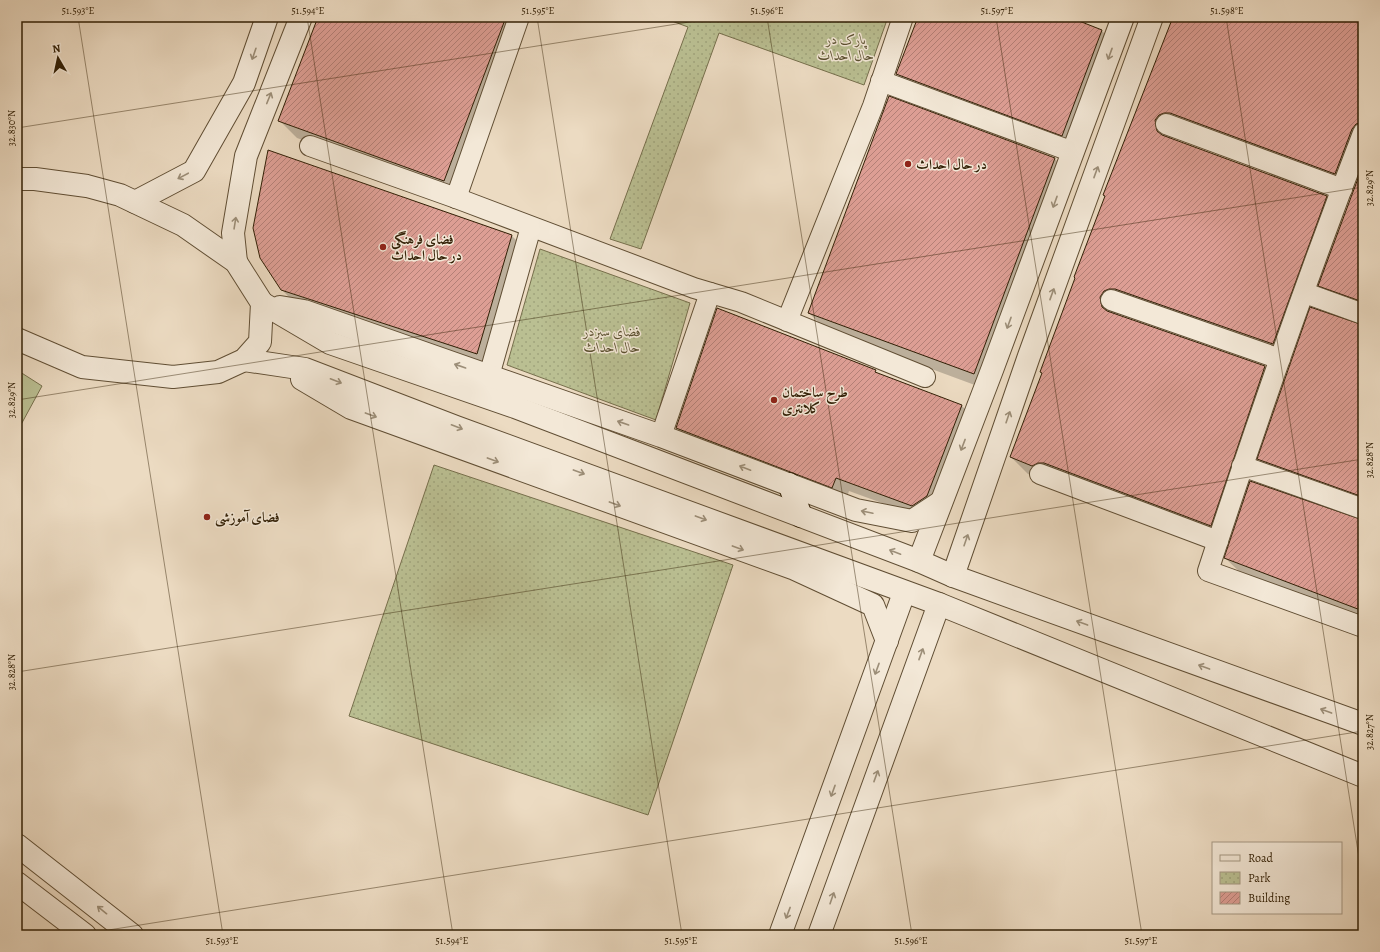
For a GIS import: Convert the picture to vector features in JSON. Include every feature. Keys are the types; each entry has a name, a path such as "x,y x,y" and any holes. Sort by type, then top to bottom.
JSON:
{"street":[{"path":"135,202 194,171 244,83 267,17"},
{"path":"236,262 234,233 246,156 301,17"},
{"path":"456,198 519,17"},
{"path":"787,321 881,80 903,17"},
{"path":"919,561 1123,17"},
{"path":"953,576 1029,356 1152,17"},
{"path":"881,80 1073,152"},
{"path":"1166,124 1342,189"},
{"path":"1363,133 1242,466 1208,571 1363,626"},
{"path":"310,146 456,198 710,293 741,302 925,377"},
{"path":"17,179 35,179 87,186 120,194 183,225 236,262 262,303 330,343 515,407 919,561 953,576 1363,724"},
{"path":"489,376 531,227"},
{"path":"661,436 710,293"},
{"path":"1305,293 1363,314"},
{"path":"1111,300 1280,359"},
{"path":"262,303 304,311 661,436 856,510 912,521 941,502"},
{"path":"17,339 82,367 172,378 218,372 244,360 260,342 262,303"},
{"path":"244,360 305,369 904,593 939,604 1363,776"},
{"path":"275,364 351,408 796,569 872,605 887,641"},
{"path":"1242,466 1363,509"},
{"path":"1040,474 1218,541"},
{"path":"789,484 801,516"},
{"path":"780,935 904,593"},
{"path":"819,935 939,604"},
{"path":"17,845 132,935"},
{"path":"17,883 85,935"}],"green space":[{"name":"پارک در حال احداث","path":"661,17 888,17 864,85 719,33 641,249 610,239 688,27"},
{"name":"فضای سبزدر حال احداث","path":"540,249 690,303 656,420 507,365"},
{"path":"17,370 42,386 17,432"},
{"path":"434,465 733,565 648,815 349,716"}],"building":[{"path":"318,17 506,17 444,181 278,121"},
{"path":"918,17 1069,17 1102,30 1062,136 896,74"},
{"path":"1173,17 1363,17 1363,122 1356,124 1352,129 1335,174 1170,113 1159,115 1155,120 1157,131 1162,135 1327,196 1273,344 1115,289 1104,291 1100,297 1102,307 1107,311 1265,366 1211,526 1044,463 1038,463 1032,466 1010,457 1042,373 1040,372 1075,278 1074,277 1105,196 1103,195"},
{"path":"889,96 1055,158 974,374 808,313"},
{"name":"فضای فرهنگی در حال احداث","path":"268,150 512,235 477,354 281,290 260,258 253,228"},
{"path":"1363,165 1363,302 1318,286"},
{"path":"1310,307 1363,325 1363,497 1257,459"},
{"name":"طرح ساختمان کلانتری","path":"717,308 876,370 875,372 962,405 927,496 912,506 836,478 832,488 676,428"},
{"path":"1250,481 1363,520 1363,611 1224,558"}],"place":[{"name":"در حال احداث","path":"908,164"},
{"name":"فضای فرهنگی در حال احداث","path":"383,247"},
{"name":"طرح ساختمان کلانتری","path":"774,400"},
{"name":"فضای آموزشی","path":"207,517"}]}
